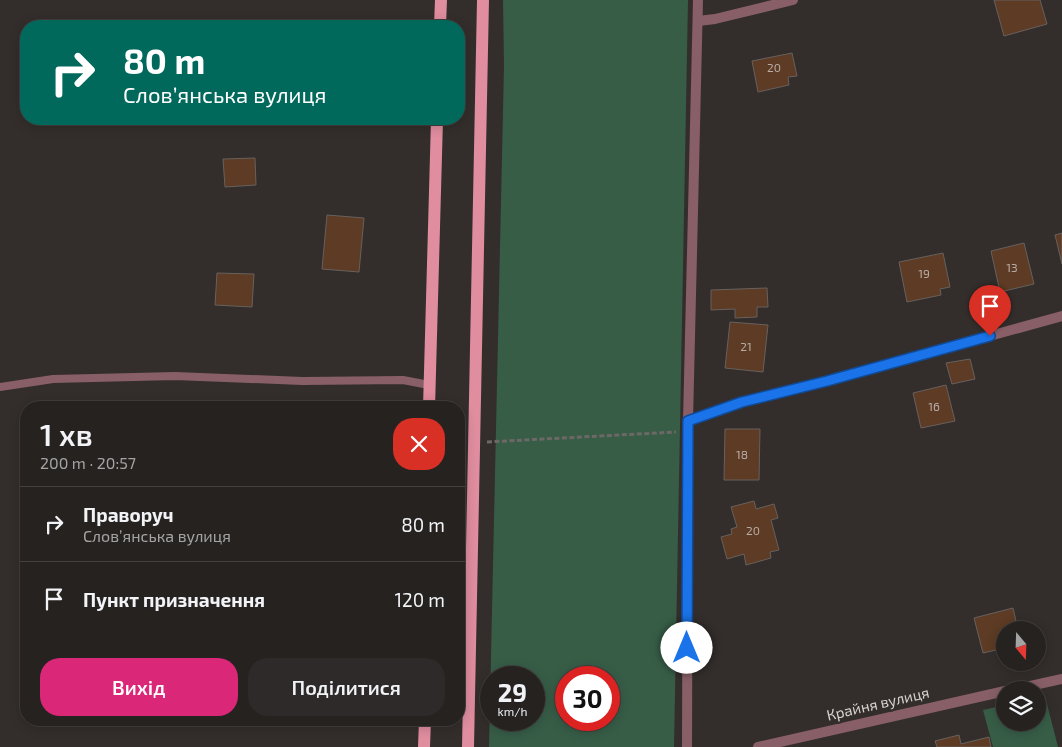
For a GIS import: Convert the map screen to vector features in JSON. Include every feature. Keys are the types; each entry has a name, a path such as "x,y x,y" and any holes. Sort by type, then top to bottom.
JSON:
{"main road":[{"path":"440,20 441,0"},
{"path":"468,747 483,0"},
{"path":"429,401 437,125"},
{"path":"424,747 425,726"}],"street":[{"path":"687,747 688,426 698,0"},
{"path":"698,21 715,20 793,0"},
{"path":"688,426 742,402 1062,316"},
{"path":"1046,683 1062,679"},
{"name":"Крайня вулиця","path":"758,747 996,694"}],"lane":[{"path":"0,388 53,379 175,376 302,382 403,380 429,385"}],"path":[{"path":"474,442 688,426"}],"green space":[{"path":"503,0 688,0 674,747 489,747 489,731 545,731 545,666 491,666 504,66"},
{"path":"1046,700 1058,747 993,747 983,710 996,707 996,731 1046,731"}],"building":[{"path":"994,0 1040,0 1047,24 1004,36"},
{"path":"792,53 797,76 788,77 789,85 758,92 752,61"},
{"path":"255,158 256,185 225,187 223,159"},
{"path":"327,215 364,218 359,272 322,269"},
{"path":"1062,233 1062,264 1055,235"},
{"path":"1024,243 1034,284 1000,292 991,251"},
{"path":"943,253 950,287 940,289 941,295 907,302 899,262"},
{"path":"217,273 254,274 252,307 215,305"},
{"path":"767,288 768,307 757,307 757,317 735,318 735,309 711,310 711,290"},
{"path":"730,322 768,325 763,372 725,368"},
{"path":"970,359 975,379 952,384 946,363"},
{"path":"946,385 955,421 921,428 913,393"},
{"path":"725,429 760,429 759,480 724,480"},
{"path":"754,501 756,509 774,504 778,518 771,520 779,550 770,552 771,558 746,565 744,554 727,559 721,537 732,534 731,529 737,527 731,507"},
{"path":"1013,608 1016,621 996,621 996,650 983,653 974,618"},
{"path":"959,735 961,744 989,737 991,747 937,747 935,741"}],"route":[{"path":"687,648 688,421 742,402 827,381 990,336"}]}
